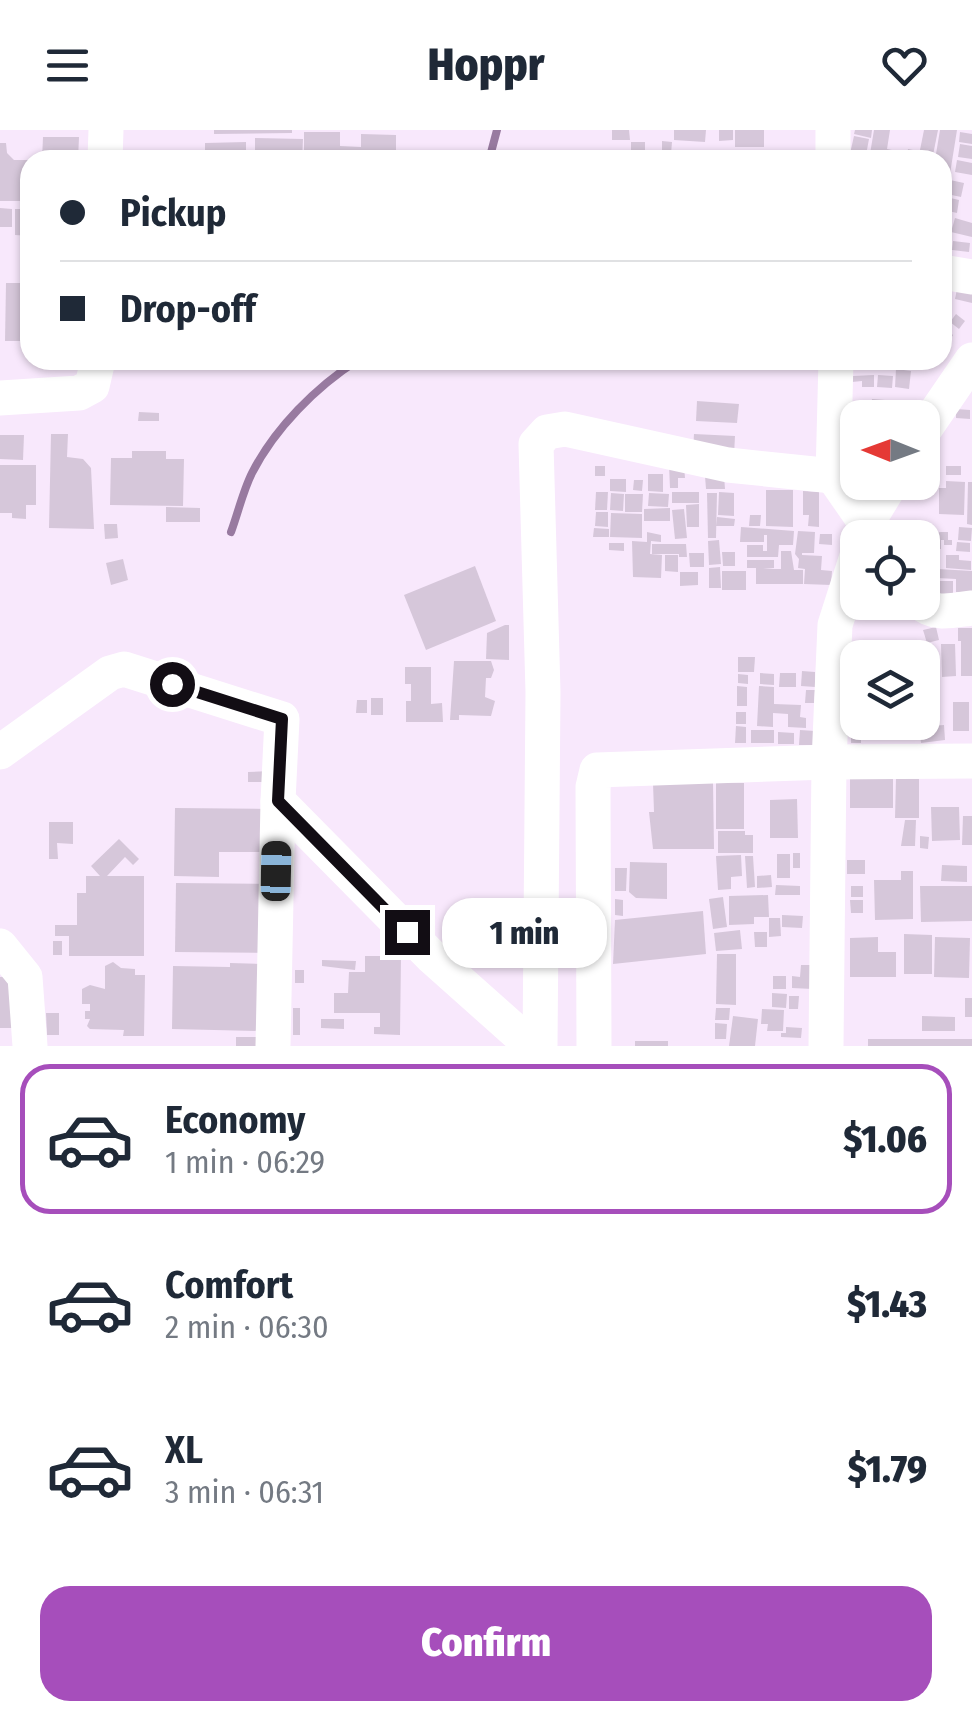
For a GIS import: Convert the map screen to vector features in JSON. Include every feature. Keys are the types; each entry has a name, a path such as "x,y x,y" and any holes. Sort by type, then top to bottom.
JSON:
{"street":[{"path":"940,407 972,360"},
{"path":"0,398 79,393 92,386 96,370"},
{"path":"836,370 834,476 857,520"},
{"path":"540,1046 543,692 536,444 547,432 565,429 728,465 834,476"},
{"path":"940,612 972,608"},
{"path":"826,1046 829,762 836,625 840,613"},
{"path":"0,752 110,673 124,669 282,719 273,1046"},
{"path":"594,1046 593,787 597,770 972,761"},
{"path":"278,801 432,957 532,1046"},
{"path":"0,946 25,976 30,1046"}],"building":[{"path":"214,130 292,130 292,133 214,134"},
{"path":"612,130 629,130 630,140 612,140"},
{"path":"674,130 706,130 705,142 674,140"},
{"path":"719,130 733,130 733,140 719,141"},
{"path":"735,130 764,130 764,147 735,147"},
{"path":"855,130 872,130 871,138 854,134"},
{"path":"874,130 890,130 887,149 892,150 871,150"},
{"path":"924,130 938,130 934,150 920,150"},
{"path":"940,130 957,130 952,161 952,150 937,150"},
{"path":"304,132 340,132 340,146 361,147 361,134 396,135 396,150 304,150"},
{"path":"960,132 972,134 972,144 959,142"},
{"path":"854,136 869,139 867,150 851,150"},
{"path":"43,137 79,137 78,150 42,150"},
{"path":"255,138 303,139 302,150 255,150"},
{"path":"662,141 672,142 671,150 662,150"},
{"path":"246,142 246,150 205,150 205,143"},
{"path":"631,142 645,142 645,150 631,150"},
{"path":"0,143 6,143 7,153 20,160 20,201 0,201"},
{"path":"960,144 972,146 972,159 958,157"},
{"path":"957,160 972,163 972,175 955,172"},
{"path":"952,180 964,183 961,197 952,195"},
{"path":"952,198 959,200 957,213 952,212"},
{"path":"0,208 12,209 12,227 0,227"},
{"path":"15,209 20,209 20,235 15,235"},
{"path":"955,218 972,223 972,237 952,232"},
{"path":"953,241 970,243 969,252 952,250"},
{"path":"6,283 20,283 20,341 5,341"},
{"path":"958,284 972,285 972,303 955,299"},
{"path":"956,314 965,321 959,329 952,319"},
{"path":"896,370 911,371 909,389 895,387"},
{"path":"874,375 874,387 862,387 862,381 852,382 853,376"},
{"path":"878,375 893,376 892,388 877,387"},
{"path":"697,401 739,404 737,423 696,421"},
{"path":"956,409 970,410 970,419 956,418"},
{"path":"139,412 159,413 159,421 138,421"},
{"path":"51,434 68,434 67,457 83,459 91,468 94,529 49,528"},
{"path":"694,434 735,436 734,455 693,452"},
{"path":"0,435 24,435 23,460 0,459"},
{"path":"132,451 166,451 166,459 184,459 183,506 110,505 111,458 132,458"},
{"path":"0,465 36,465 36,505 26,505 26,519 0,513"},
{"path":"669,465 684,465 685,478 678,478 678,488 670,488"},
{"path":"595,466 605,466 605,476 595,476"},
{"path":"946,466 961,466 961,475 946,475"},
{"path":"648,474 663,474 663,492 648,491"},
{"path":"705,476 724,476 725,489 706,489"},
{"path":"610,479 626,479 626,492 610,491"},
{"path":"634,480 643,480 642,491 633,490"},
{"path":"946,481 965,482 964,515 939,514 940,488 946,488"},
{"path":"968,482 972,482 972,525 967,524"},
{"path":"766,490 793,490 793,527 766,526"},
{"path":"803,491 819,492 819,527 808,526 809,515 803,515"},
{"path":"596,492 608,492 607,510 595,510"},
{"path":"672,492 699,492 699,503 672,503"},
{"path":"719,492 734,493 734,516 718,515"},
{"path":"611,493 624,494 623,511 610,510"},
{"path":"649,493 669,494 668,507 648,506"},
{"path":"707,493 717,493 716,538 708,538"},
{"path":"625,494 643,494 642,512 625,512"},
{"path":"699,504 699,527 687,527 686,505"},
{"path":"166,507 200,508 200,522 166,522"},
{"path":"670,508 670,521 644,521 644,509"},
{"path":"684,509 687,538 675,539 672,510"},
{"path":"596,512 608,512 608,527 595,526"},
{"path":"611,513 642,514 642,538 610,537"},
{"path":"750,515 761,515 760,526 749,526"},
{"path":"717,517 735,519 734,526 716,526"},
{"path":"104,524 117,524 118,538 105,539"},
{"path":"741,527 794,531 793,545 779,545 778,557 747,557 747,545 763,545 763,551 767,551 767,535 764,542 740,542"},
{"path":"959,527 972,528 971,541 958,540"},
{"path":"594,528 609,529 609,537 593,537"},
{"path":"798,531 815,532 814,553 802,555 822,556 821,570 832,571 831,585 804,584 805,569 798,568 795,554"},
{"path":"647,532 661,535 661,542 651,541 650,554 662,555 661,578 633,577 632,541 647,542"},
{"path":"948,532 952,545 944,545 941,540 940,549 940,533"},
{"path":"820,534 832,534 832,545 819,544"},
{"path":"719,540 721,564 709,565 708,541"},
{"path":"957,542 970,543 970,552 956,551"},
{"path":"609,543 624,543 624,551 609,550"},
{"path":"652,544 686,544 687,557 652,554"},
{"path":"781,551 791,551 794,570 803,570 803,584 756,584 756,568 747,568 747,560 774,560 774,568 763,569 781,569"},
{"path":"722,552 735,552 735,566 723,566"},
{"path":"689,553 704,553 704,567 690,567"},
{"path":"665,555 678,555 678,572 665,571"},
{"path":"946,555 959,555 959,560 971,561 971,570 946,568"},
{"path":"123,559 128,580 111,585 106,563"},
{"path":"475,566 496,621 426,650 404,595"},
{"path":"720,567 721,588 709,588 709,568"},
{"path":"940,569 972,571 972,592 956,592 956,579 940,578"},
{"path":"722,571 746,571 746,590 722,590"},
{"path":"680,572 698,572 698,585 680,586"},
{"path":"940,581 953,581 953,596 940,596"},
{"path":"509,625 509,660 486,659 487,633"},
{"path":"936,627 939,640 926,640 923,630"},
{"path":"958,628 972,628 972,676 961,676"},
{"path":"941,644 955,644 956,676 942,677"},
{"path":"738,657 755,657 754,672 738,672"},
{"path":"454,661 491,661 494,670 491,678 486,678 485,697 495,701 491,716 459,715 459,720 450,720"},
{"path":"405,667 431,667 431,704 442,703 443,722 406,722 411,684 405,684"},
{"path":"802,671 815,672 815,687 801,686"},
{"path":"760,673 774,674 774,685 760,684"},
{"path":"780,673 796,673 796,687 779,687"},
{"path":"738,674 748,675 748,684 738,683"},
{"path":"737,686 747,687 747,706 737,706"},
{"path":"759,686 774,687 774,704 801,705 800,717 806,718 806,728 788,727 788,714 773,713 773,727 757,726"},
{"path":"806,690 815,690 814,703 805,703"},
{"path":"371,698 383,698 383,715 371,715"},
{"path":"357,700 367,700 367,713 356,713"},
{"path":"953,702 969,702 969,731 953,731"},
{"path":"736,712 746,712 746,724 736,724"},
{"path":"940,725 944,725 945,740 921,743 921,740 940,740"},
{"path":"736,726 746,727 746,743 735,743"},
{"path":"751,730 774,730 774,743 751,743"},
{"path":"800,730 815,731 814,745 799,745"},
{"path":"778,732 794,733 794,744 778,744"},
{"path":"270,771 270,782 248,782 248,772"},
{"path":"850,778 893,779 893,808 850,808"},
{"path":"896,778 919,779 919,818 895,818"},
{"path":"713,782 714,849 653,849 649,812 654,812 653,783"},
{"path":"716,782 744,783 744,829 716,829"},
{"path":"797,799 798,838 770,838 770,800"},
{"path":"931,807 959,807 960,840 932,841"},
{"path":"175,808 270,809 269,852 219,852 219,877 174,876"},
{"path":"963,816 972,816 972,845 962,845"},
{"path":"905,820 916,820 915,846 901,846"},
{"path":"49,822 73,822 73,844 57,843 58,859 49,859"},
{"path":"718,831 745,831 745,835 753,835 753,853 718,853"},
{"path":"920,836 929,837 928,849 920,848"},
{"path":"119,839 139,859 133,865 125,857 107,876 144,876 144,956 69,956 69,936 55,936 55,925 77,925 77,893 86,893 86,876 100,876 91,866"},
{"path":"793,853 800,853 800,868 793,868"},
{"path":"777,854 790,854 790,878 777,878"},
{"path":"741,855 742,876 731,877 731,889 718,890 716,856"},
{"path":"745,856 753,856 755,887 747,888"},
{"path":"847,860 865,860 865,874 847,874"},
{"path":"630,862 667,863 667,899 636,898 629,892"},
{"path":"942,865 967,866 967,882 941,881"},
{"path":"615,868 627,868 626,891 615,891"},
{"path":"901,871 913,871 913,919 875,920 874,880 901,880"},
{"path":"771,875 772,887 757,888 757,876"},
{"path":"176,883 272,884 271,953 175,952"},
{"path":"776,885 800,886 800,895 775,895"},
{"path":"851,886 863,886 863,897 851,897"},
{"path":"920,886 972,886 972,921 921,922"},
{"path":"768,895 769,917 754,917 754,924 729,925 729,896"},
{"path":"723,897 727,927 713,929 709,899"},
{"path":"615,899 623,900 623,916 615,915"},
{"path":"850,900 863,900 863,913 851,913"},
{"path":"703,911 706,954 613,964 615,920"},
{"path":"782,915 803,916 802,928 782,927"},
{"path":"769,918 780,918 781,936 769,937"},
{"path":"740,930 742,949 716,951 714,933"},
{"path":"754,932 767,932 767,947 755,947"},
{"path":"904,934 932,935 932,974 904,974"},
{"path":"878,937 878,952 896,952 896,977 850,977 850,938"},
{"path":"935,937 970,938 969,978 934,977"},
{"path":"53,941 62,941 62,955 53,955"},
{"path":"717,954 736,954 736,1005 716,1004"},
{"path":"365,956 401,956 400,1035 374,1034 374,1027 380,1027 380,1013 334,1013 334,993 348,993 349,972 365,972"},
{"path":"322,960 356,961 355,970 322,966"},
{"path":"113,962 121,968 135,969 135,975 145,975 144,1036 123,1036 124,1030 87,1026 90,1019 85,1019 85,1011 90,1011 90,1004 82,1004 82,989 90,985 105,989 105,966"},
{"path":"230,963 262,964 261,1031 172,1029 173,966 230,967"},
{"path":"801,965 814,965 813,989 792,988 792,976 800,977"},
{"path":"295,970 304,970 304,983 295,983"},
{"path":"16,976 17,1028 0,1028 0,977"},
{"path":"773,976 786,976 786,989 773,989"},
{"path":"772,993 787,994 786,1008 772,1007"},
{"path":"789,996 799,996 798,1009 789,1009"},
{"path":"965,998 972,998 972,1017 965,1017"},
{"path":"293,1008 300,1008 300,1035 293,1035"},
{"path":"716,1008 730,1008 729,1020 715,1020"},
{"path":"762,1009 784,1010 783,1031 767,1031 768,1024 761,1024"},
{"path":"46,1013 59,1013 59,1035 47,1035"},
{"path":"733,1016 758,1019 755,1046 729,1046"},
{"path":"922,1016 955,1017 955,1031 922,1031"},
{"path":"321,1019 344,1019 344,1029 321,1028"},
{"path":"715,1023 727,1024 726,1039 715,1039"},
{"path":"786,1027 802,1028 801,1038 781,1037"},
{"path":"236,1037 257,1037 257,1046 236,1046"},
{"path":"868,1039 972,1039 972,1046 868,1046"},
{"path":"635,1041 668,1041 668,1046 635,1046"}],"waterway":[{"path":"492,150 497,130"},
{"path":"231,532 249,480 272,440 312,396 345,370"}],"route":[{"path":"172,684 282,719 278,801 407,932"}]}
